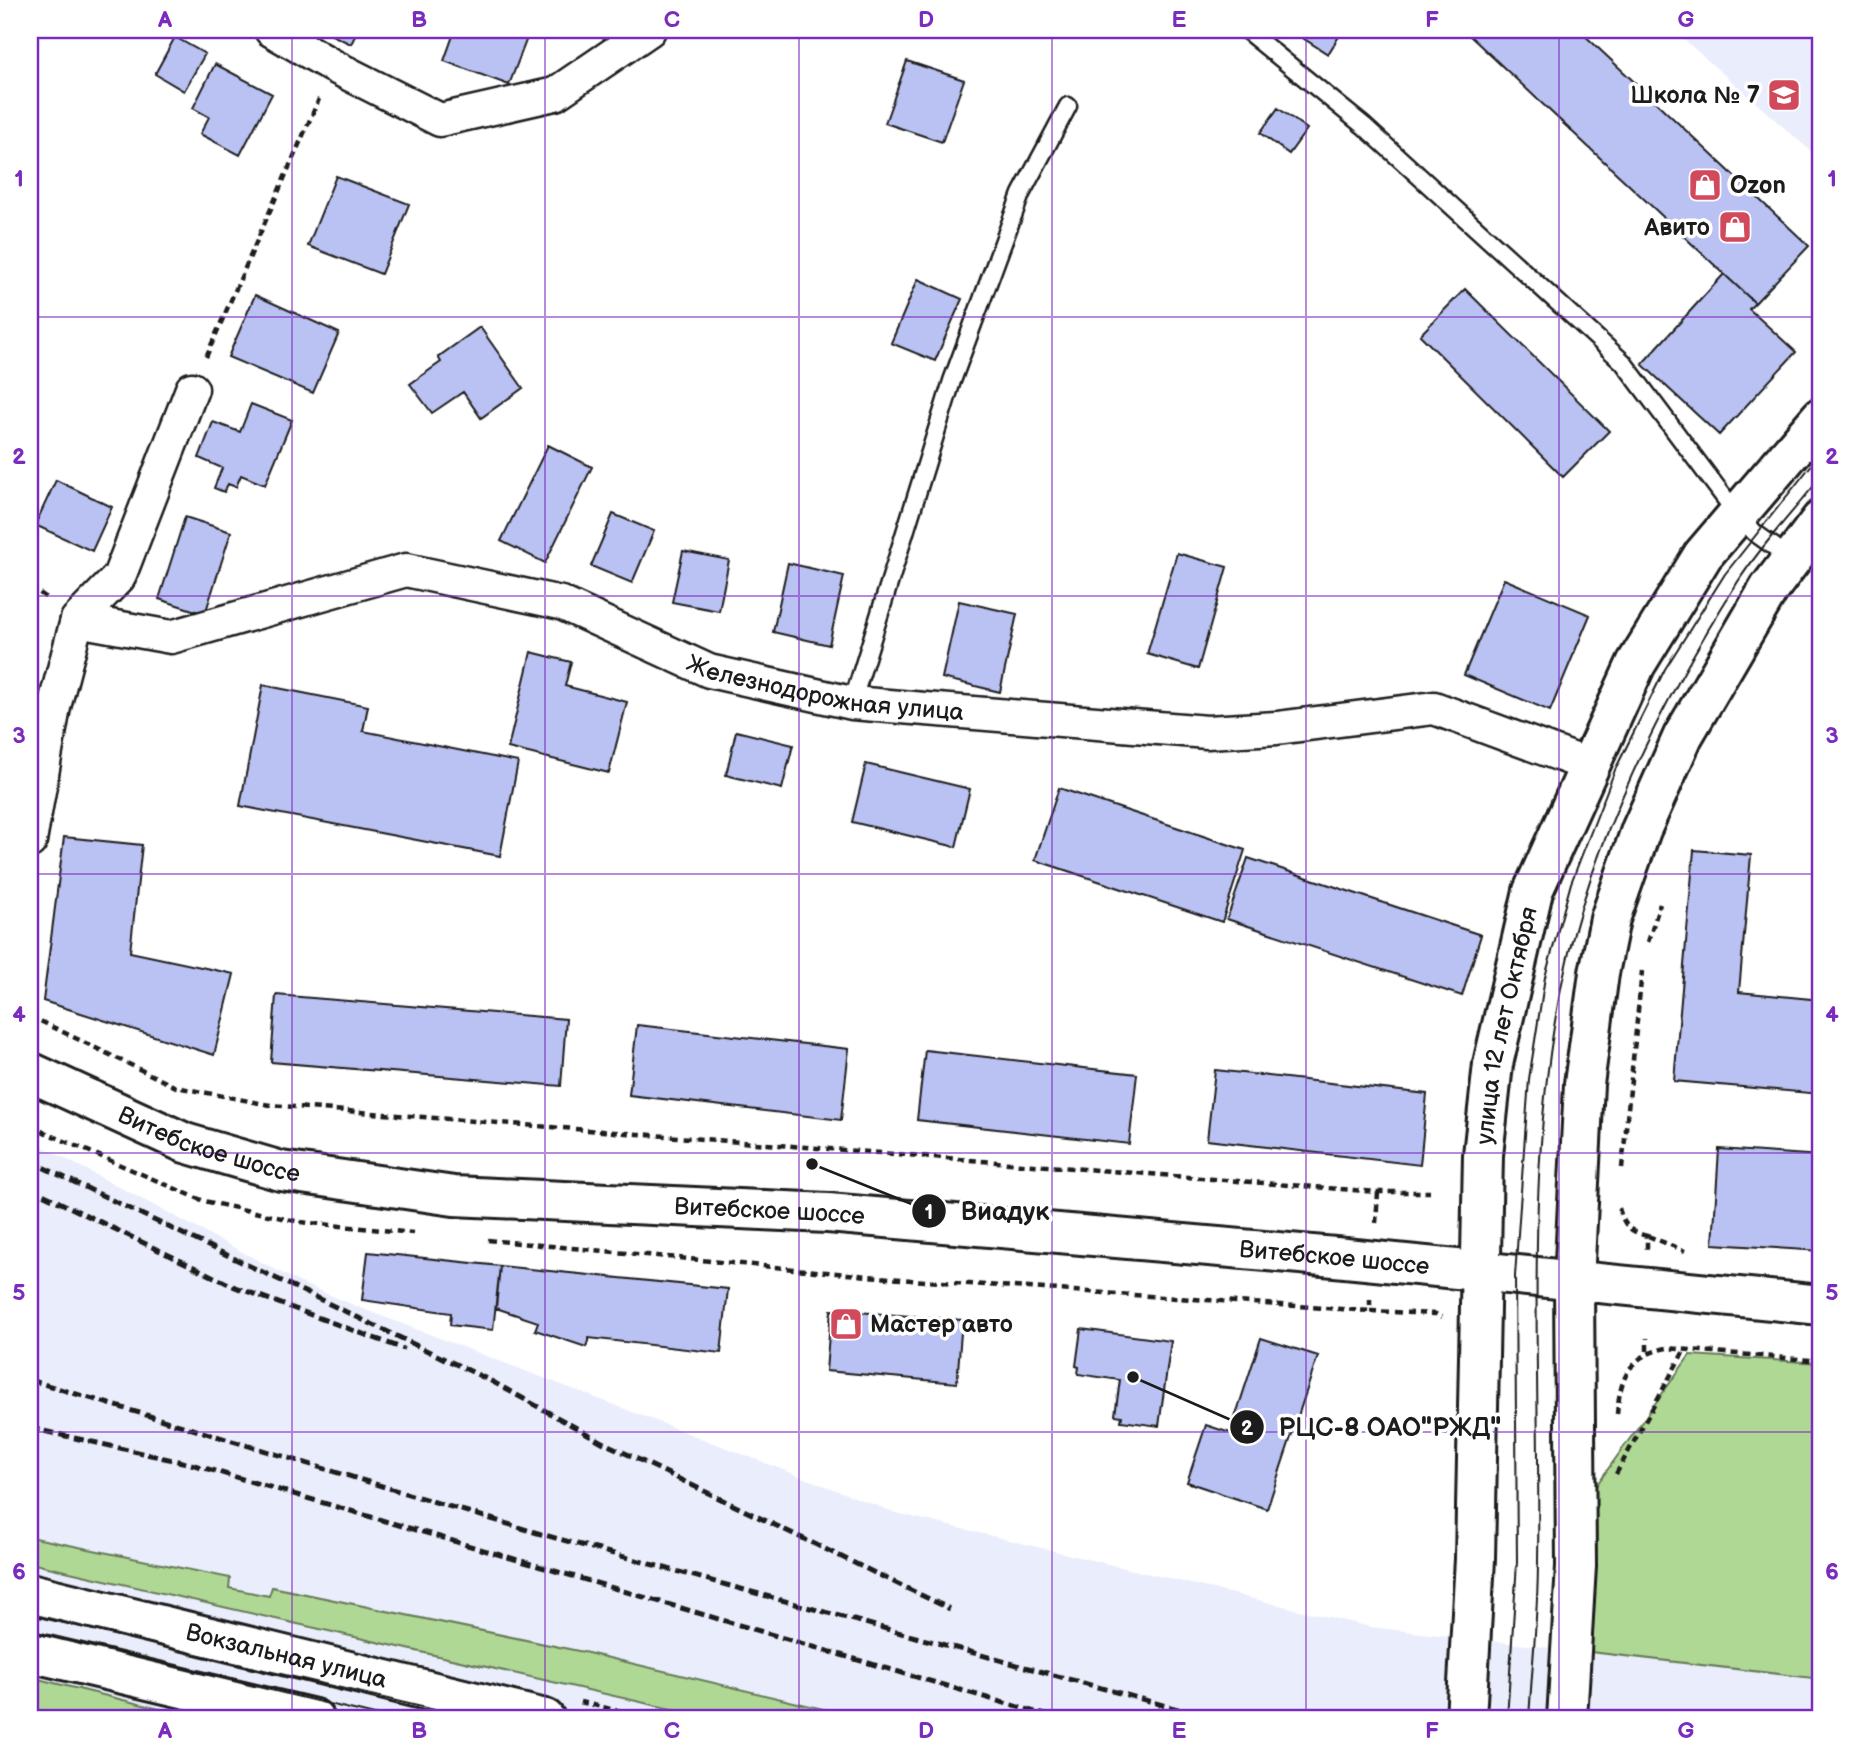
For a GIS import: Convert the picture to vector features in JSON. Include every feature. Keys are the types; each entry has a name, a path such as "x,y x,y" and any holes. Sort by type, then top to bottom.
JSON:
{"main road":[{"name":"улица 12 лет Октября","path":"1466,1719 1475,1559 1483,1156 1493,1065 1533,891 1636,664 1703,555 1736,513 1821,417"},
{"path":"1567,1719 1576,1566 1574,1281 1584,1084 1599,973 1610,919 1642,831 1683,736 1722,665 1790,558 1821,520"},
{"name":"Витебское шоссе","path":"30,1072 185,1143 281,1171 454,1196 828,1213 1821,1304"},
{"name":"Вокзальная улица","path":"30,1593 545,1719"},
{"path":"30,1652 314,1719"}],"street":[{"path":"271,30 333,66 440,120 555,94 649,30"},
{"path":"30,841 54,707 77,620 119,577 192,390"},
{"name":"Железнодорожная улица","path":"77,620 171,637 406,570 561,603 709,671 852,703 1207,732 1277,728 1434,708 1588,765"}],"lane":[{"path":"1246,30 1364,126 1623,362 1736,513 1755,533 1790,558"},
{"path":"852,703 952,381 1021,194 1068,106"}],"path":[{"path":"192,390 333,66"},
{"path":"1644,956 1664,890"},
{"path":"1621,1177 1642,970"},
{"path":"30,1016 176,1087 270,1105 1378,1192 1430,1192"},
{"path":"30,1126 204,1201 300,1222 425,1234"},
{"path":"1376,1224 1378,1192"},
{"path":"1618,1204 1624,1224 1633,1232 1647,1236 1647,1258"},
{"path":"481,1239 911,1280 1370,1311"},
{"path":"1647,1338 1647,1352"},
{"path":"1616,1417 1619,1391 1632,1364 1647,1352 1667,1348 1821,1361"},
{"path":"1611,1471 1610,1484 1684,1351"}],"shaded area":[{"name":"Школа № 7","path":"1673,30 1821,30 1821,160"},
{"path":"30,1140 299,1282 896,1513 1370,1627 1821,1679 1821,1719 30,1719"}],"green space":[{"path":"1690,1355 1821,1363 1821,1679 1574,1650 1590,1494"},
{"path":"30,1537 230,1578 229,1588 269,1596 272,1587 588,1653 865,1719 715,1719 30,1563"},
{"path":"30,1677 200,1719 70,1719 30,1708"}],"building":[{"path":"321,30 358,30 351,44"},
{"path":"455,30 530,30 509,85 444,61"},
{"path":"1290,30 1343,30 1328,54"},
{"path":"1474,30 1579,30 1809,246 1755,303 1469,35"},
{"path":"175,37 205,54 184,91 155,74"},
{"path":"907,61 964,80 942,142 885,123"},
{"path":"215,64 272,94 240,155 200,134 209,117 193,108"},
{"path":"1278,108 1307,129 1289,154 1260,133"},
{"path":"336,176 409,204 381,274 308,246"},
{"path":"1724,274 1755,303 1749,309 1796,352 1719,435 1642,364"},
{"path":"918,279 962,299 935,361 891,343"},
{"path":"1465,289 1609,431 1563,477 1420,335"},
{"path":"255,295 339,333 313,393 228,357"},
{"path":"480,327 523,388 481,418 463,392 432,413 410,384 441,362 438,357"},
{"path":"251,404 292,420 265,485 241,475 236,487 228,484 224,492 214,488 222,468 199,458 213,422 240,432"},
{"path":"548,445 592,467 545,563 501,541"},
{"path":"56,480 112,507 92,551 35,525"},
{"path":"613,514 654,531 632,583 591,566"},
{"path":"185,517 231,532 205,614 159,599"},
{"path":"683,551 729,560 719,611 672,602"},
{"path":"1177,553 1227,567 1198,669 1147,654"},
{"path":"788,563 844,576 829,645 773,632"},
{"path":"1504,579 1590,615 1550,711 1464,675"},
{"path":"959,601 1017,614 1000,692 942,678"},
{"path":"531,652 571,662 565,686 627,702 609,773 508,748"},
{"path":"263,685 368,706 363,731 518,762 500,856 240,806"},
{"path":"736,731 793,745 782,789 726,775"},
{"path":"866,764 970,789 956,847 852,822"},
{"path":"1059,788 1245,850 1222,922 1035,860"},
{"path":"64,837 142,845 130,952 234,974 214,1055 43,1001"},
{"path":"1694,850 1751,855 1739,992 1821,1000 1821,1094 1674,1081"},
{"path":"1248,858 1481,935 1462,996 1227,919"},
{"path":"276,995 566,1019 561,1086 271,1062"},
{"path":"637,1025 849,1049 841,1120 629,1095"},
{"path":"925,1050 1137,1074 1129,1144 917,1120"},
{"path":"1215,1070 1427,1094 1420,1165 1207,1140"},
{"path":"1719,1149 1821,1156 1821,1251 1713,1244"},
{"path":"368,1252 500,1266 493,1330 450,1325 451,1313 362,1300"},
{"path":"500,1266 728,1289 721,1353 589,1338 586,1347 535,1330 538,1322 496,1308"},
{"path":"831,1310 962,1320 957,1383 826,1371"},
{"path":"1081,1329 1171,1341 1159,1426 1121,1421 1122,1416 1115,1415 1120,1380 1078,1374 1079,1367 1076,1366"},
{"path":"1261,1338 1318,1356 1267,1509 1187,1482 1206,1425 1230,1433"}],"tram line":[{"path":"1507,1719 1517,1562 1515,1276 1529,1079 1545,977 1571,883 1615,770 1665,669 1725,574 1821,453"},
{"path":"1529,1719 1538,1581 1538,1199 1542,1126 1562,983 1591,877 1610,825 1657,723 1710,626 1748,566 1821,477"},
{"path":"30,1615 473,1719"},
{"path":"30,1632 391,1719"}],"railway":[{"path":"30,1161 493,1382 604,1443 950,1609"},
{"path":"30,1188 235,1287 404,1349"},
{"path":"30,1380 541,1534 1214,1719"},
{"path":"30,1428 191,1464 1059,1719"}],"place":[{"name":"Школа № 7","path":"1784,95"},
{"name":"Ozon","path":"1705,185"},
{"name":"Авито","path":"1735,227"},
{"name":"Виадук","path":"812,1164"},
{"name":"Мастер авто","path":"846,1324"},
{"name":"РЦС-8 ОАО\"РЖД\"","path":"1133,1377"}]}
